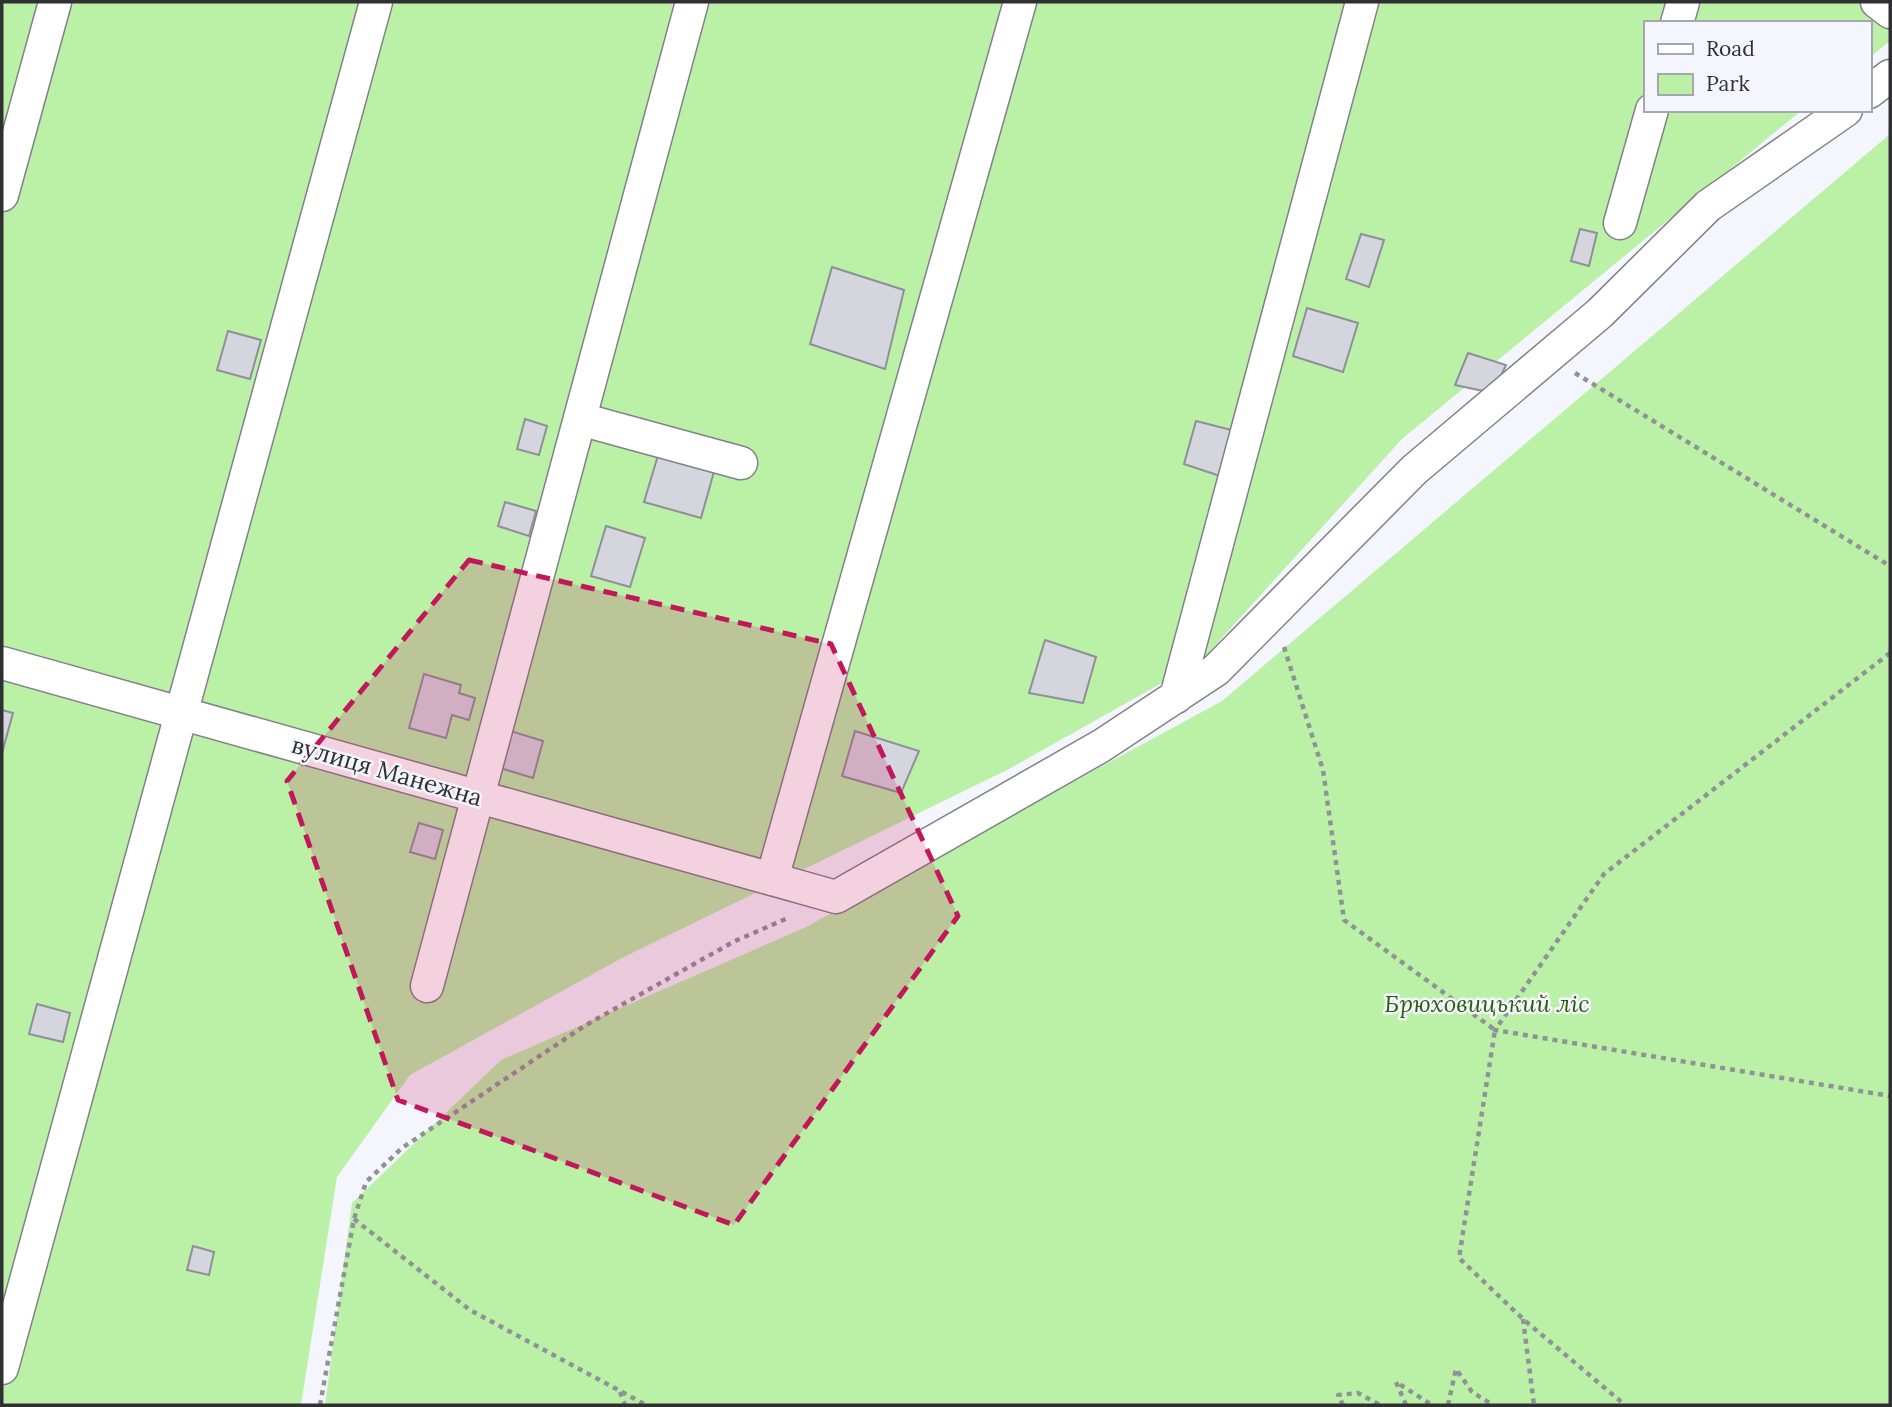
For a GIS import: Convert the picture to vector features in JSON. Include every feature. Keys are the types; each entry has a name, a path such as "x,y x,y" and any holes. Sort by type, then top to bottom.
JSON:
{"street":[{"path":"2,195 55,2"},
{"path":"2,1368 376,2"},
{"path":"427,985 692,2"},
{"path":"772,879 1020,2"},
{"path":"1176,697 1362,2"},
{"path":"1678,21 1683,2"},
{"path":"1877,2 1890,12"},
{"path":"1871,91 1890,76"},
{"path":"1620,223 1651,112"},
{"path":"836,897 1101,746 1216,670 1413,470 1600,313 1708,206 1843,112"},
{"path":"580,419 741,463"},
{"name":"вулиця Манежна","path":"2,663 836,897"}],"path":[{"path":"1547,356 1890,566"},
{"path":"1273,613 1323,770 1344,920 1495,1030 1890,1096"},
{"path":"1625,1405 1523,1319 1459,1258 1495,1030 1604,874 1890,653"},
{"path":"320,1405 354,1219 366,1182 402,1148 586,1025 722,949 836,897"},
{"path":"354,1219 470,1310 646,1405"},
{"path":"1523,1319 1534,1405"},
{"path":"1448,1405 1456,1370 1472,1392 1493,1405"},
{"path":"1406,1405 1396,1382 1432,1405"},
{"path":"620,1391 625,1405"},
{"path":"1343,1405 1338,1395 1358,1393 1380,1405"}],"highlighted area":[{"path":"469,560 831,644 958,916 734,1225 398,1100 287,781"}],"green space":[{"path":"2,2 1890,2 1890,41 1871,56 1871,21 1644,21 1644,112 1800,112 1402,439 1201,661 1009,769 622,958 410,1075 337,1177 301,1405 2,1405"},
{"name":"Брюховицький ліс","path":"1890,134 1890,1405 325,1405 352,1203 501,1060 804,928 1222,701"}],"building":[{"path":"1580,229 1597,233 1589,266 1571,261"},
{"path":"1361,234 1384,240 1369,287 1346,279"},
{"path":"832,267 904,290 885,369 810,344"},
{"path":"1307,308 1358,323 1343,372 1293,356"},
{"path":"228,331 261,340 250,379 217,370"},
{"path":"1468,353 1506,365 1493,393 1455,385"},
{"path":"525,419 547,426 539,455 517,449"},
{"path":"1196,421 1239,432 1226,478 1184,464"},
{"path":"659,452 715,468 701,518 644,502"},
{"path":"505,502 536,511 529,536 498,526"},
{"path":"606,526 645,538 630,587 591,576"},
{"path":"1045,640 1096,657 1083,703 1029,693"},
{"path":"424,674 461,685 459,693 475,698 469,720 452,715 446,738 409,728"},
{"path":"2,710 13,713 2,753"},
{"path":"507,730 543,741 533,778 497,767"},
{"path":"855,731 919,751 901,793 842,776"},
{"path":"419,823 443,830 435,859 410,852"},
{"path":"37,1004 70,1013 63,1042 29,1034"},
{"path":"193,1246 214,1252 209,1275 187,1270"}]}
